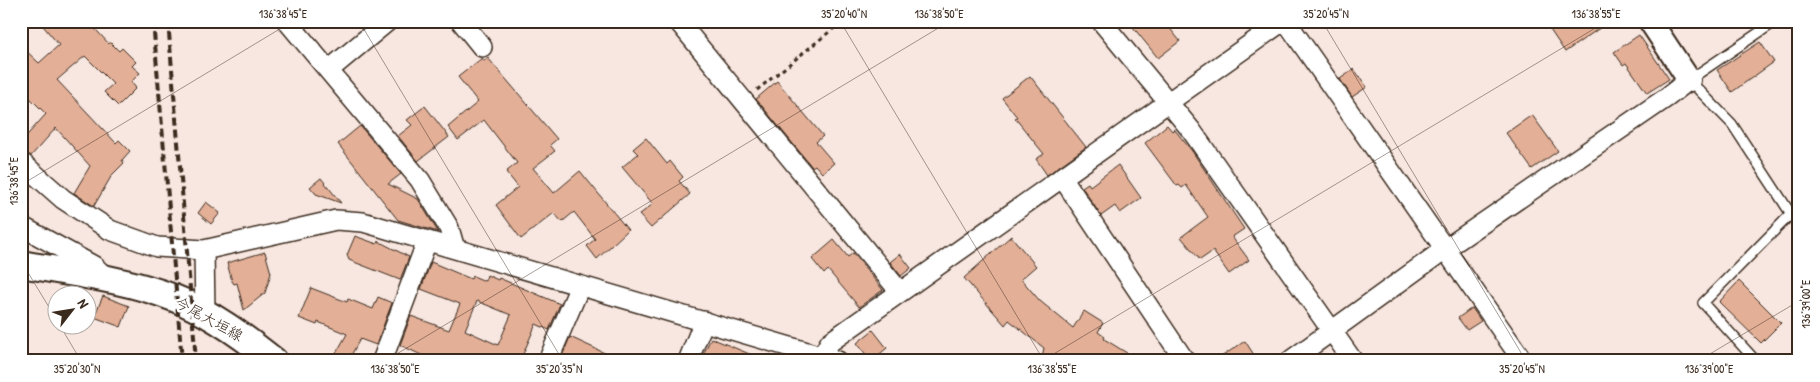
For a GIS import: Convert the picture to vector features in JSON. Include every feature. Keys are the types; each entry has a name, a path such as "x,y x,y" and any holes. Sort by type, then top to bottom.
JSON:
{"main road":[{"name":"今尾大垣線","path":"21,264 107,279 174,298 205,313 274,361"}],"street":[{"path":"287,21 420,180 449,228 454,249"},
{"path":"329,70 388,21"},
{"path":"461,21 482,47"},
{"path":"678,21 900,292"},
{"path":"1101,21 1191,130 1354,361"},
{"path":"21,162 63,200 110,230 158,247 204,250 336,220 363,222 830,358 830,342 1285,21 1446,249 1522,361"},
{"path":"1290,361 1446,249 1666,98 1689,80 1650,21"},
{"path":"1062,178 1185,361"},
{"path":"21,226 94,266 107,279"},
{"path":"382,361 427,241"},
{"path":"204,250 205,313"},
{"path":"548,361 580,286"},
{"path":"688,361 704,322"}],"lane":[{"path":"1756,361 1703,304 1791,214 1732,124 1689,80 1776,21"}],"path":[{"path":"743,102 843,21"}],"building":[{"path":"39,21 88,21 109,44 110,42 119,51 122,48 136,62 132,66 140,73 131,82 136,88 118,106 104,92 113,84 85,56 57,80 116,143 119,140 130,151 122,160 124,163 112,175 94,206 74,193 90,166 56,128 31,156 21,150 21,142 46,114 21,89 21,46 39,63 59,45"},
{"path":"1128,21 1164,21 1180,41 1158,58"},
{"path":"1544,21 1610,21 1565,52"},
{"path":"1639,35 1669,79 1647,93 1626,63 1623,65 1614,52"},
{"path":"1760,42 1774,62 1732,92 1717,70"},
{"path":"482,58 484,61 488,58 557,139 550,145 555,151 533,168 554,193 580,171 628,230 597,259 587,246 595,239 574,212 562,222 554,213 521,239 496,205 518,187 506,172 517,163 484,120 458,140 448,127 478,102 458,77"},
{"path":"1354,69 1367,87 1352,97 1340,79"},
{"path":"1030,76 1086,147 1047,175 1036,159 1044,154 1015,118 1017,117 1002,98"},
{"path":"777,81 823,136 816,142 834,163 822,173 815,165 812,167 756,99"},
{"path":"425,106 449,137 418,161 398,136 412,125 407,120"},
{"path":"1532,115 1558,151 1532,169 1506,133"},
{"path":"1167,125 1172,131 1174,129 1192,151 1244,229 1232,237 1249,260 1229,274 1213,251 1200,260 1181,237 1208,217 1186,185 1182,188 1179,185 1177,186 1145,143"},
{"path":"360,126 401,174 388,184 418,199 438,232 398,220 338,144"},
{"path":"646,138 667,164 670,161 683,177 679,181 690,194 651,228 639,215 653,204 622,167 638,154 633,149"},
{"path":"1118,165 1141,198 1120,213 1115,206 1101,216 1082,187 1088,183 1090,186"},
{"path":"321,178 341,203 316,194 310,187"},
{"path":"206,202 220,213 211,224 198,213"},
{"path":"355,236 377,244 378,241 409,257 400,280 349,260 347,255"},
{"path":"1011,236 1036,266 1021,279 1040,301 1073,328 1084,311 1103,323 1098,332 1105,337 1104,339 1140,361 1041,361 1044,348 1009,320 1005,325 964,278"},
{"path":"834,240 848,257 853,253 883,290 859,307 828,270 824,274 812,259"},
{"path":"265,252 271,273 265,293 244,310 237,283 234,284 232,281 227,263"},
{"path":"900,254 911,268 901,276 890,262"},
{"path":"431,262 471,279 473,276 485,281 487,275 498,280 499,278 560,304 549,330 536,324 520,361 434,361 400,345 411,316 449,330 460,304 421,289","holes":["477,301 511,315 498,345 465,330"]},
{"path":"1739,281 1781,323 1761,343 1719,302"},
{"path":"311,288 347,302 348,299 373,309 378,297 392,303 376,345 360,339 348,361 335,355 347,334 318,322 317,325 299,318"},
{"path":"103,296 129,306 121,327 98,318 98,308"},
{"path":"1472,308 1481,321 1467,330 1458,318"},
{"path":"873,330 887,348 871,361 857,343"},
{"path":"570,337 622,361 560,361"},
{"path":"711,338 764,360 764,361 700,361"},
{"path":"1245,341 1258,361 1215,361"}],"railway":[{"path":"153,21 182,361"},
{"path":"168,21 196,361"}]}
